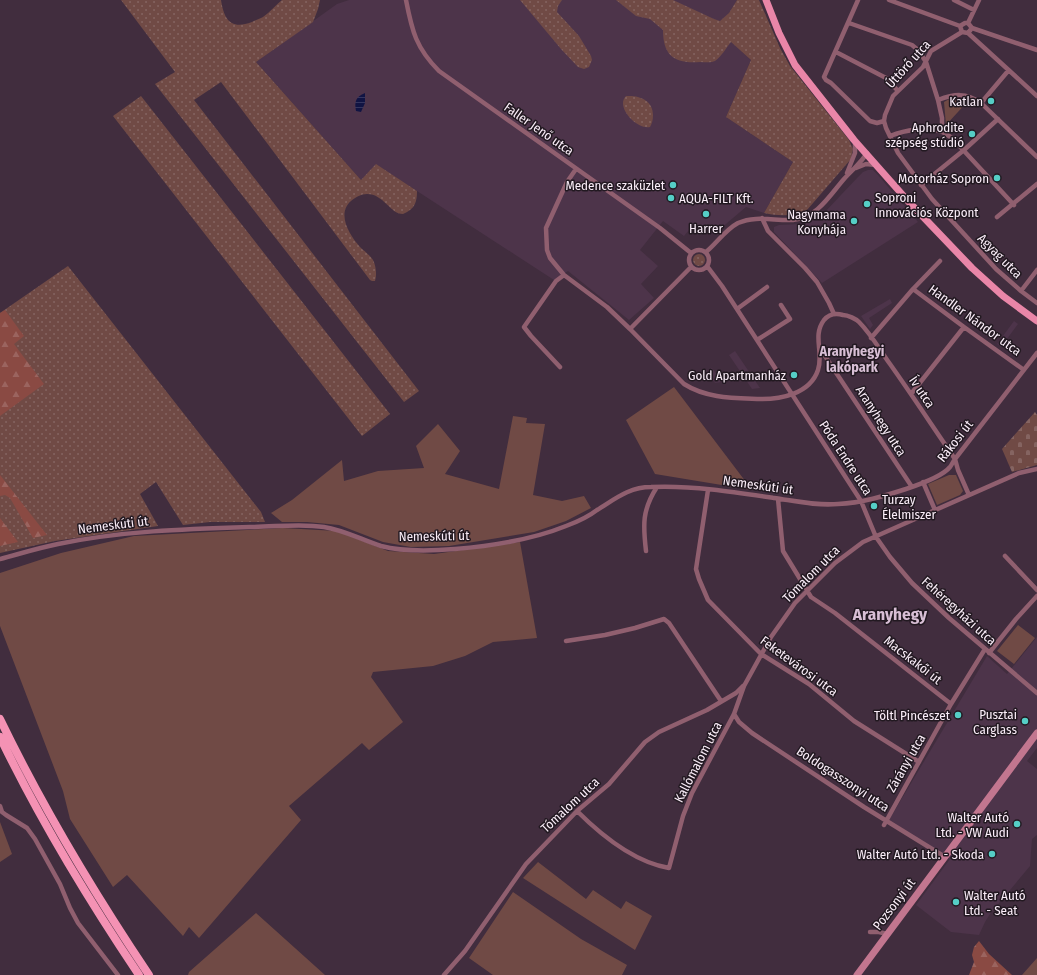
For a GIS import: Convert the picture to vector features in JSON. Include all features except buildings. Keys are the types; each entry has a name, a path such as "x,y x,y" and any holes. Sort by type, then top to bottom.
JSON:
{"highway":[{"path":"0,719 36,790 75,859 149,975"},
{"path":"0,737 30,796 68,863 139,975"}],"main road":[{"path":"766,0 778,33 795,65 854,140 908,201 981,276 1003,296 1037,321"},
{"name":"Pozsonyi út","path":"857,975 1037,733"}],"street":[{"name":"Faller Jenő utca","path":"406,0 411,23 421,51 439,71 660,228 691,253"},
{"path":"858,0 824,77 870,121 877,123 884,121"},
{"path":"889,0 960,26 968,23"},
{"path":"954,0 974,10"},
{"path":"968,23 979,0"},
{"path":"849,22 912,45 918,50 926,62 938,100 942,118 942,132"},
{"path":"968,23 972,28 1037,50"},
{"path":"960,26 962,32 968,33 1037,96"},
{"path":"968,33 972,28"},
{"name":"Úttörő utca","path":"884,121 889,104 898,91 919,72 926,62 931,50 962,32"},
{"path":"836,52 886,78 898,91"},
{"path":"981,103 1008,71"},
{"path":"938,100 952,95 975,98 1037,157"},
{"path":"921,185 964,150 998,119"},
{"name":"Agyag utca","path":"884,121 898,153 921,185 996,269 1021,292 1037,303"},
{"path":"890,136 916,130 932,130 942,132 953,139 964,150 1014,205"},
{"path":"845,178 854,160 856,150 854,140"},
{"path":"854,160 861,154 867,153"},
{"path":"706,252 728,230 737,224 750,219 762,218 792,220 807,216 822,205 867,153"},
{"path":"845,178 861,165 876,165"},
{"path":"576,169 567,182 546,228 547,250 550,258 564,275 607,307 684,384 695,391 744,399 763,399 791,394 802,390 810,383 819,368 819,328 828,316 834,314 817,282 768,231 762,218"},
{"path":"997,217 1014,205 1037,184"},
{"path":"691,267 688,258 691,253 697,249 706,252 709,257 707,266 737,309 791,394"},
{"path":"871,338 913,289 940,261"},
{"path":"691,267 699,270 707,266"},
{"path":"630,329 691,267"},
{"path":"1021,292 1037,270"},
{"path":"560,367 524,328 556,281 564,275"},
{"path":"737,309 767,287"},
{"name":"Handler Nándor utca","path":"913,289 1024,370"},
{"path":"757,340 790,319 781,305"},
{"name":"Ív utca","path":"834,314 844,315 858,321 871,338 955,459 958,470 969,494"},
{"path":"911,394 964,327"},
{"name":"Aranyhegy utca","path":"819,347 912,487"},
{"name":"Rákosi út","path":"861,501 912,487 943,473 951,467 955,459 1037,353"},
{"name":"Póda Endre utca","path":"791,394 861,501 876,537"},
{"name":"Tómalom utca","path":"734,714 744,686 761,654 781,622 796,603 835,563 863,542 969,494 1019,474 1037,469"},
{"path":"923,482 935,510"},
{"path":"646,551 644,524 645,514 648,503 657,487"},
{"name":"Nemeskúti út","path":"0,559 56,544 124,534 189,528 259,527 277,525 323,526 379,545 396,549 454,549 520,539 548,532 596,512 627,491 640,488 657,487 708,490 818,504 838,504 861,501"},
{"name":"Feketevárosi utca","path":"708,490 696,569 711,604 761,654 810,684 854,721 919,762"},
{"name":"Macskakői út","path":"778,499 783,551 811,597 835,613 951,704"},
{"name":"Fehéregyházi utca","path":"876,537 890,558 912,583 984,649 1037,693"},
{"path":"1005,556 1037,590"},
{"path":"989,653 1016,619 1037,596"},
{"path":"566,641 605,635 664,619 669,623 721,701"},
{"name":"Zárányi utca","path":"885,823 951,704 984,649"},
{"name":"Tómalom utca","path":"444,975 465,951 526,864 578,811 609,784 651,737 707,710 736,693 744,686"},
{"name":"Boldogasszonyi utca","path":"734,714 743,727 885,823 945,857"},
{"name":"Kallómalom utca","path":"578,811 599,832 633,854 652,864 670,868 683,816 692,793 734,714"},
{"path":"0,806 2,812 27,828 35,839 60,884 78,923 118,975"},
{"path":"870,932 887,934"}],"shaded area":[{"path":"349,0 737,0 722,25 728,39 751,60 726,117 793,162 764,213 746,207 714,234 703,230 689,230 684,236 663,221 640,250 658,266 641,284 654,298 629,320 568,271 554,280 377,165 361,180 256,62 337,4"},
{"path":"365,93 365,103 361,112 356,111 356,100"},
{"path":"873,170 878,175 918,222 822,283 774,232 774,227 779,225 802,224 810,222 823,214 863,172"},
{"path":"890,299 892,303 869,318 873,325 870,329 861,316"},
{"path":"1014,321 1018,324 1001,347 997,344"},
{"path":"735,351 760,388 752,389 729,355"},
{"path":"712,368 722,382 715,383 707,371"},
{"path":"1037,637 1037,748 1027,761 1037,769 1037,835 1032,839 1030,866 990,914 979,935 951,932 916,905 950,859 889,820 987,656 1007,674"}],"green space":[{"path":"121,0 221,0 224,13 227,18 230,22 239,25 262,18 282,0 320,0 313,22 256,62 361,180 376,164 417,191 413,207 403,214 394,211 378,197 367,194 357,197 347,206 345,212 346,225 352,237 373,260 376,270 375,281 370,280 221,82 194,100 419,391 404,402 155,84 175,72"},
{"path":"520,0 562,0 558,6 557,12 579,36 591,56 592,60 589,67 584,69 578,67"},
{"path":"616,0 673,0 720,21 729,13 737,0 759,0 780,48 790,66 849,140 853,149 851,159 807,210 796,214 786,215 764,213 793,162 726,117 751,60 731,42 720,57 713,62 684,62 677,60 668,52 665,46 663,30 650,19 636,16"},
{"path":"141,96 390,414 362,436 113,116"},
{"path":"626,96 636,96 648,102 651,106 653,117 650,127 639,125 629,117 623,106 623,101"},
{"path":"951,98 969,100 946,125 944,102"},
{"path":"697,254 701,254 705,260 701,266 697,266 693,262 693,258"},
{"path":"68,266 261,512 265,522 210,522 183,525 156,482 140,494 158,526 55,541 0,553 0,313"},
{"path":"5,310 24,336 14,344 44,384 0,416 0,313"},
{"path":"674,387 752,490 655,474 626,420"},
{"path":"1035,412 1037,415 1037,465 1012,472 1002,449"},
{"path":"513,416 527,418 526,423 545,424 533,495 562,501 584,496 591,508 566,521 534,532 449,546 411,547 383,542 339,525 307,522 282,522 271,513 292,500 342,460 344,481 378,471 424,468 416,446 438,424 460,451 445,474 499,489"},
{"path":"0,475 47,535 33,538 10,498 5,495 0,496"},
{"path":"949,475 956,475 963,491 960,495 937,505 928,484"},
{"path":"0,518 18,542 0,546"},
{"path":"283,528 337,531 388,551 434,554 520,542 537,638 493,642 465,656 433,666 373,672 371,677 403,722 369,750 362,743 289,806 301,820 199,938 189,927 183,936 127,875 113,887 70,819 63,791 0,626 0,573 61,553 134,536"},
{"path":"1018,625 1035,638 1014,664 997,651"},
{"path":"0,822 12,854 0,862"},
{"path":"538,862 586,899 593,890 621,909 626,901 652,916 635,950 523,878"},
{"path":"513,892 581,939 627,965 622,975 493,975 469,958"},
{"path":"256,913 325,975 188,975 189,972"},
{"path":"979,941 989,954 1012,975 969,975 974,962 972,955 974,947"},
{"path":"1037,958 1037,975 1022,975"}],"place":[{"name":"Katlan","path":"991,101"},
{"name":"Aphrodite szépség stúdió","path":"972,134"},
{"name":"Motorház Sopron","path":"997,178"},
{"name":"Medence szaküzlet","path":"673,185"},
{"name":"AQUA-FILT Kft.","path":"671,198"},
{"name":"Soproni Innovációs Központ","path":"867,204"},
{"name":"Harrer","path":"706,214"},
{"name":"Nagymama Konyhája","path":"854,221"},
{"name":"Gold Apartmanház","path":"794,375"},
{"name":"Turzay Élelmiszer","path":"874,506"},
{"name":"Töltl Pincészet","path":"958,715"},
{"name":"Pusztai Carglass","path":"1025,721"},
{"name":"Walter Autó Ltd. - VW Audi","path":"1017,824"},
{"name":"Walter Autó Ltd. - Skoda","path":"992,854"},
{"name":"Walter Autó Ltd. - Seat","path":"956,902"}],"district":[{"name":"Aranyhegyi lakópark","path":"852,360"},
{"name":"Aranyhegy","path":"890,614"}]}
